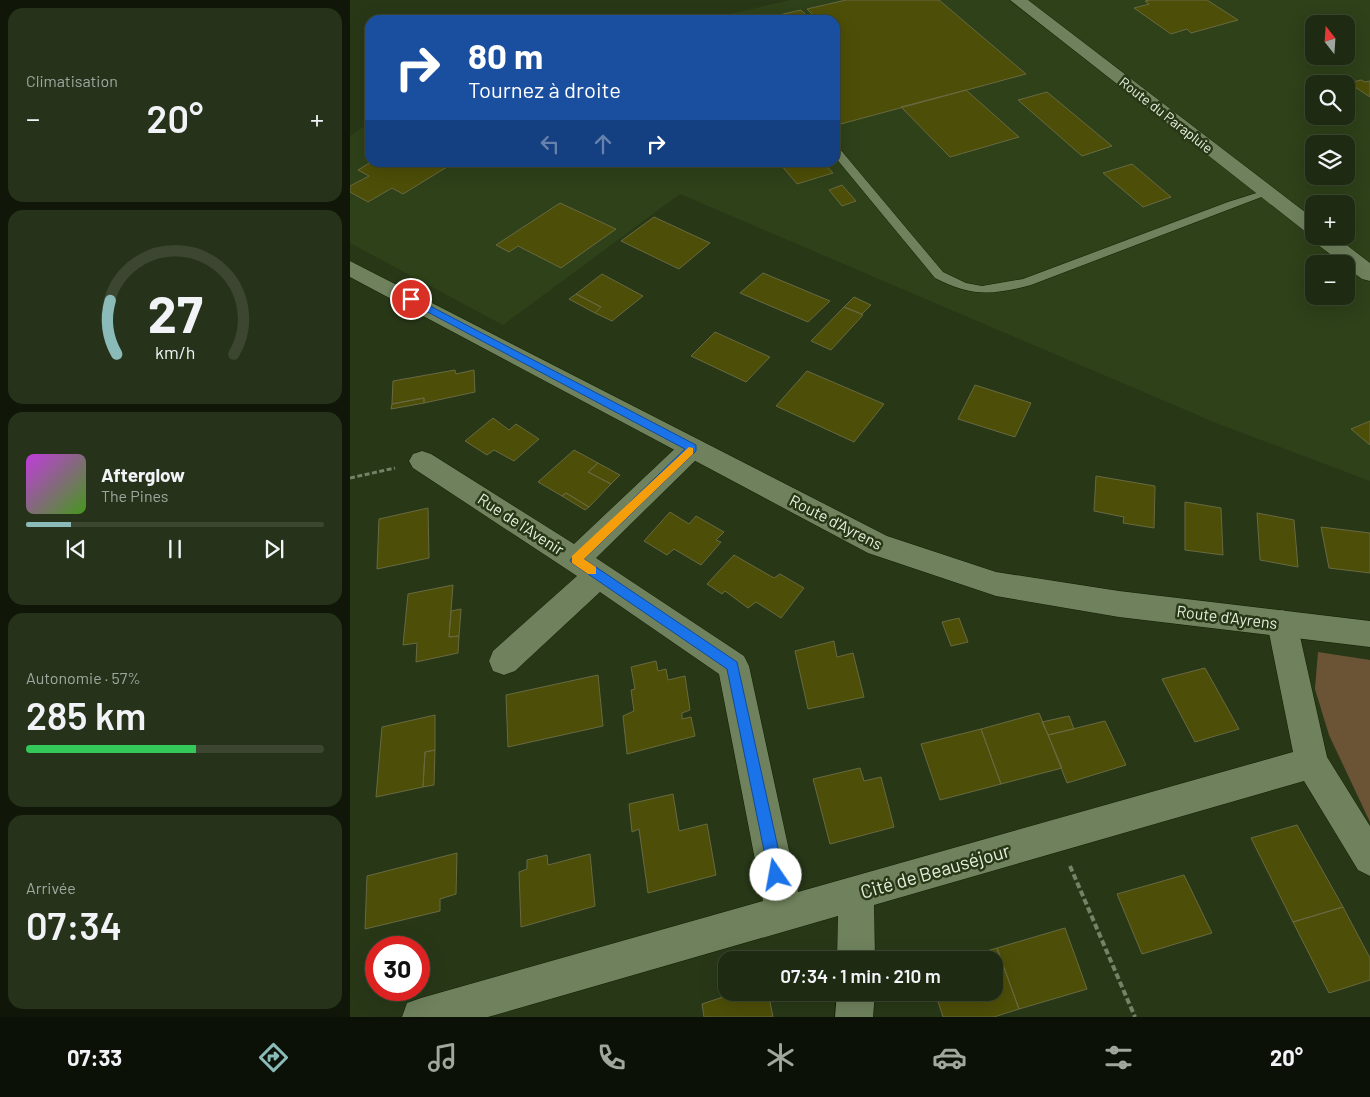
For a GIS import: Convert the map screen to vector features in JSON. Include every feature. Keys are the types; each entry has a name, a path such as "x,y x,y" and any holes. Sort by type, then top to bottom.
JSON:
{"street":[{"name":"Route du Parapluie","path":"1018,0 1305,223"},
{"path":"1333,245 1370,274"},
{"name":"Route d'Ayrens","path":"353,271 878,545 996,584 1119,604 1370,634"},
{"path":"504,661 692,448"},
{"name":"Rue de l'Avenir","path":"422,461 587,567 733,666 784,913"},
{"path":"1282,623 1312,764 1370,858"},
{"name":"Cité de Beauséjour","path":"421,1017 1312,764"},
{"path":"856,893 856,951"},
{"path":"854,1017 855,1001"}],"lane":[{"path":"840,156 939,275 962,288 993,291 1027,282 1266,193"}],"path":[{"path":"350,478 422,461"},
{"path":"1058,836 1136,1017"}],"shaded area":[{"path":"791,0 1370,0 1370,481 1216,423 680,194 503,325 350,243 350,136 365,126 365,167 840,167 840,15 725,15"},
{"path":"1318,652 1370,660 1370,822 1329,735 1315,689"}],"building":[{"path":"846,0 939,0 1026,74 840,124 840,15 813,15 807,9"},
{"path":"1207,0 1238,20 1191,33 1187,29 1171,34 1134,8 1149,4 1145,1"},
{"path":"801,10 805,14 802,15 779,15"},
{"path":"1370,81 1370,97 1355,87 1355,82"},
{"path":"966,90 1019,137 950,157 901,107"},
{"path":"1047,92 1112,146 1082,156 1018,100"},
{"path":"1132,164 1171,197 1143,207 1103,173"},
{"path":"365,166 447,167 403,194 392,188 368,202 350,192 350,186 369,176 358,170"},
{"path":"783,167 828,167 833,173 797,184"},
{"path":"842,185 856,201 842,206 829,190"},
{"path":"560,203 616,229 561,268 518,246 509,252 496,245"},
{"path":"654,217 710,243 679,269 621,241"},
{"path":"763,273 830,301 808,322 740,293"},
{"path":"602,274 643,296 612,321 595,313 601,307 576,294"},
{"path":"576,294 601,307 595,313 569,299"},
{"path":"854,297 871,305 862,314 844,307"},
{"path":"844,307 863,315 831,350 811,341"},
{"path":"715,332 770,357 746,382 691,356"},
{"path":"455,370 456,374 474,370 475,392 424,403 424,398 392,404 393,381"},
{"path":"807,371 884,404 854,442 776,406"},
{"path":"975,385 1031,403 1015,437 958,419"},
{"path":"424,398 424,403 391,409 392,404"},
{"path":"493,418 509,430 516,424 539,439 514,461 494,450 487,455 465,441"},
{"path":"1370,421 1370,445 1351,429"},
{"path":"574,450 598,463 588,472 611,484 589,507 566,493 562,496 538,482"},
{"path":"598,463 620,475 611,484 588,472"},
{"path":"1096,476 1155,486 1154,528 1123,523 1124,517 1094,511"},
{"path":"566,493 589,507 585,510 562,496"},
{"path":"1185,502 1221,508 1223,555 1185,550"},
{"path":"428,508 429,558 377,569 379,519"},
{"path":"670,512 689,524 696,516 724,532 716,540 721,542 701,565 674,549 667,555 644,541"},
{"path":"1257,513 1294,520 1298,567 1260,560"},
{"path":"1321,527 1370,533 1370,573 1329,568"},
{"path":"734,555 774,578 780,574 804,588 781,618 756,602 748,608 725,591 722,594 707,584"},
{"path":"453,585 449,637 459,636 458,653 416,662 417,643 403,645 408,594"},
{"path":"461,609 459,636 449,637 451,611"},
{"path":"959,618 968,642 951,646 942,622"},
{"path":"834,641 837,657 853,653 864,697 808,709 795,651"},
{"path":"656,661 658,671 666,669 668,680 685,676 690,710 682,713 682,719 691,717 695,736 627,754 623,716 634,711 631,690 635,689 631,667"},
{"path":"1205,668 1239,729 1195,742 1162,679"},
{"path":"598,675 603,726 508,747 506,695"},
{"path":"1039,713 1062,768 1001,784 981,729"},
{"path":"435,715 435,750 425,752 423,787 376,797 382,727"},
{"path":"1069,716 1074,729 1048,735 1042,722"},
{"path":"1105,721 1126,765 1067,783 1048,735"},
{"path":"981,729 1001,784 940,800 921,744"},
{"path":"435,750 434,785 423,787 425,752"},
{"path":"860,768 864,781 881,777 894,827 830,844 813,779"},
{"path":"673,794 679,831 707,824 716,875 648,893 639,829 632,832 629,804"},
{"path":"1297,825 1343,907 1293,922 1251,838"},
{"path":"457,853 456,894 440,899 440,911 365,929 367,876"},
{"path":"590,854 595,906 521,927 519,872 527,869 527,860 547,855 548,865"},
{"path":"1184,875 1212,933 1142,954 1117,894"},
{"path":"1343,907 1370,958 1370,980 1329,993 1293,922"},
{"path":"1065,928 1087,989 1019,1009 1003,965 1003,951 998,951 997,948"},
{"path":"997,948 998,951 987,951"},
{"path":"1003,965 1019,1009 994,1017 943,1017 938,1001 1003,1001"},
{"path":"718,999 718,1001 770,1001 773,1017 704,1017 702,1004"}],"slow traffic":[{"path":"592,571 576,560 689,451"}],"route":[{"path":"411,299 692,448 576,560 733,666 776,875"}]}
